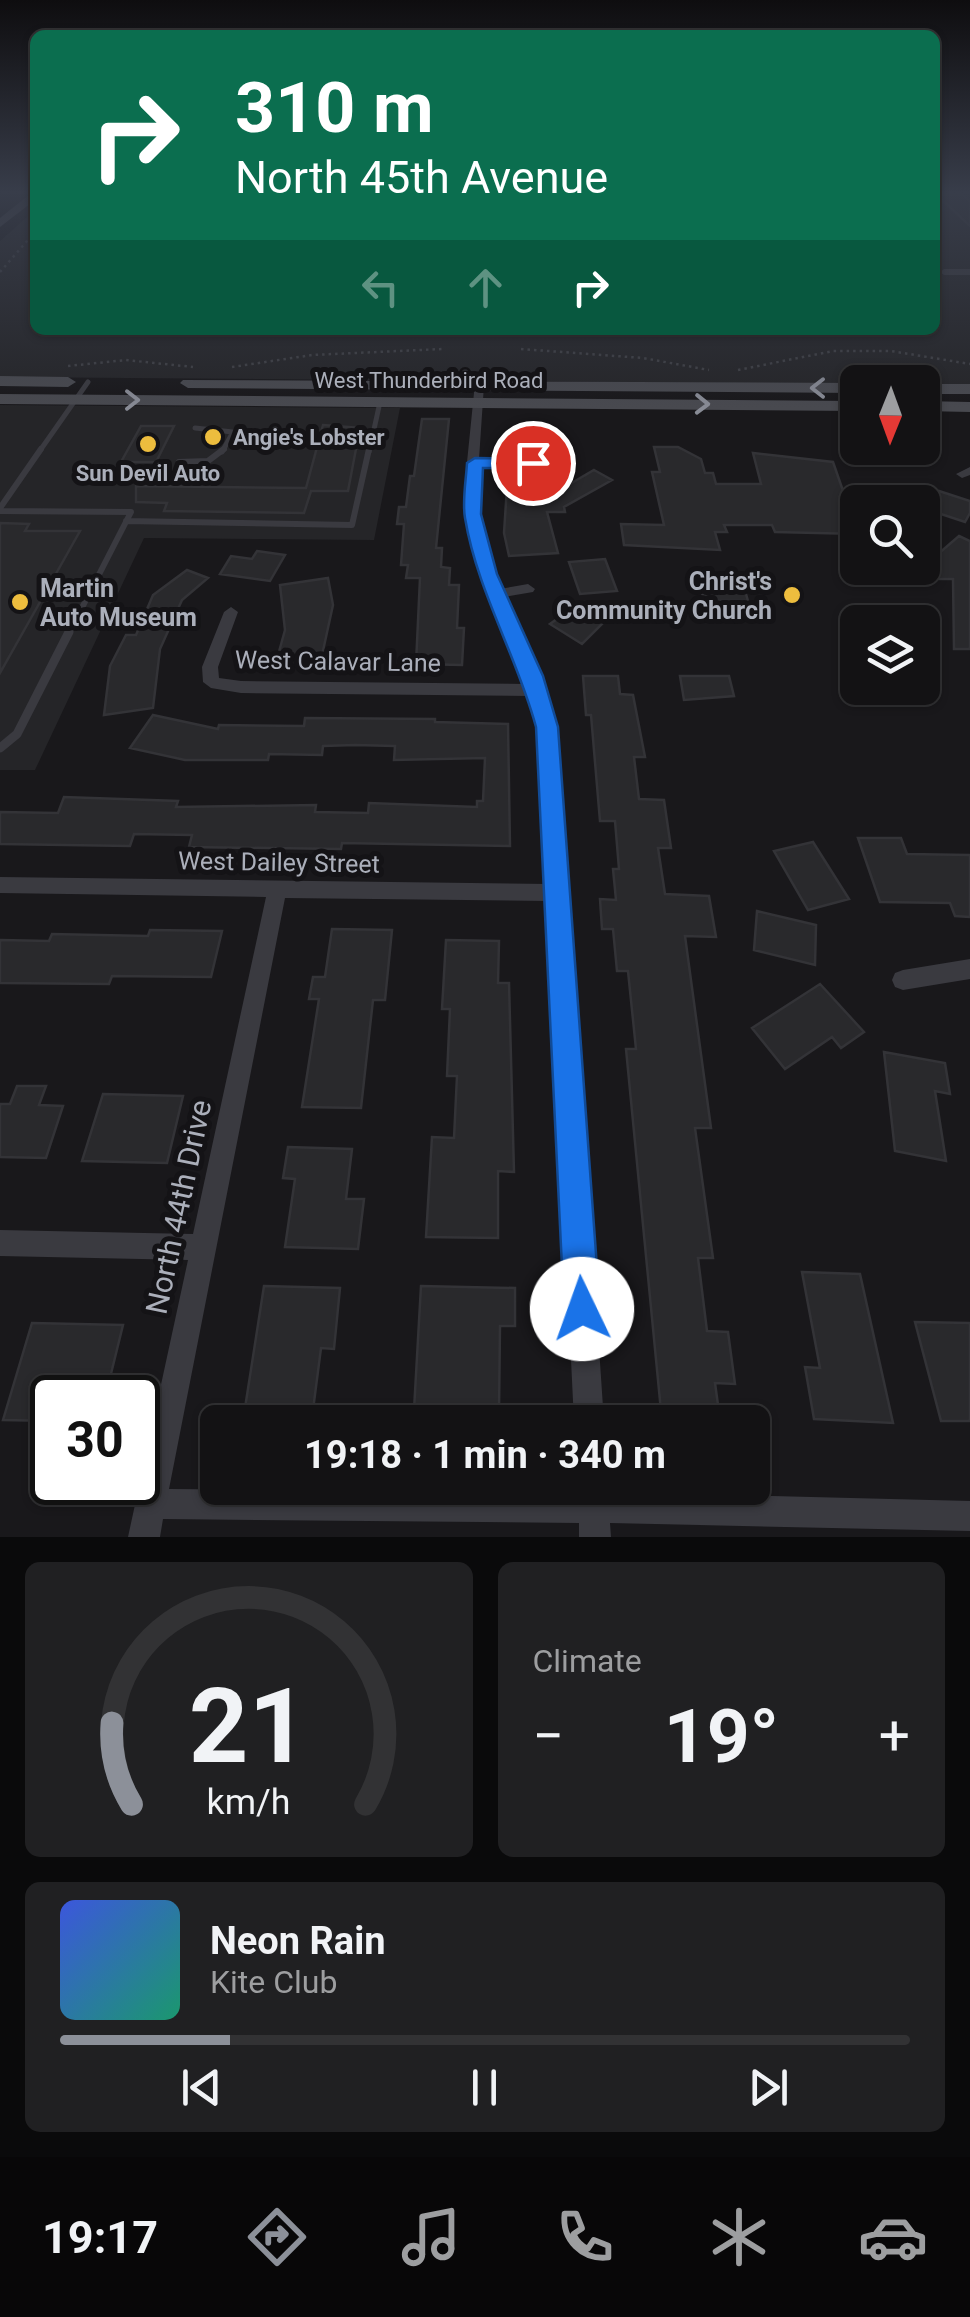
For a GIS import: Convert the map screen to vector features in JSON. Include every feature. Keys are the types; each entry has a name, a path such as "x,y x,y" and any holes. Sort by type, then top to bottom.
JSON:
{"main road":[{"path":"0,381 106,382"},
{"name":"West Thunderbird Road","path":"178,382 840,405"},
{"path":"257,401 264,383"},
{"path":"479,394 654,392 696,387 840,388"},
{"path":"940,389 970,389"},
{"name":"West Thunderbird Road","path":"0,399 380,402 479,394"},
{"path":"940,406 970,407"}],"street":[{"path":"944,272 970,272"},
{"path":"479,394 474,527 537,690 550,750 587,1405"},
{"path":"475,463 533,463"},
{"path":"497,594 528,589"},
{"name":"West Calavar Lane","path":"231,612 210,667 211,682 240,686 537,690"},
{"name":"West Dailey Street","path":"0,885 558,893"},
{"name":"North 44th Drive","path":"160,1460 277,890"},
{"path":"904,980 970,968"},
{"path":"0,1243 204,1247"},
{"path":"160,1504 970,1516"},
{"name":"North 44th Drive","path":"144,1537 151,1505"}],"lane":[{"path":"0,509 88,382"},
{"path":"126,522 352,525 380,402"},
{"path":"180,460 222,454 233,430 195,428"},
{"path":"0,509 131,512 18,734 0,748"}],"path":[{"path":"522,349 642,358 721,371"},
{"path":"229,368 312,356 442,350"},
{"path":"732,370 833,351 891,351 970,364"},
{"path":"59,366 126,360 203,368"}],"shaded area":[{"path":"0,266 30,266 30,335 940,335 940,266 970,266 970,385 940,385 940,365 840,365 840,384 0,377"},
{"path":"0,405 400,408 374,540 144,538 35,770 0,770"}],"building":[{"path":"422,419 449,419 436,548 442,548 441,567 450,568 449,585 459,585 457,628 464,628 462,665 416,664 420,578 406,578 408,565 401,565 404,524 397,524 399,507 406,507 410,476 414,476"},
{"path":"323,425 360,428 348,491 311,491 304,513 164,511 167,503 136,502 136,486 306,488"},
{"name":"Sun Devil Auto","path":"141,426 174,426 156,462 121,462"},
{"path":"654,447 678,447 701,459 705,473 713,473 716,484 761,484 753,453 833,462 841,485 840,534 775,532 772,525 724,525 727,532 715,532 720,550 624,545 621,524 664,525 652,472 660,472"},
{"path":"594,470 612,480 564,507 565,512 547,512 558,553 509,556 504,533 507,487 563,488"},
{"path":"940,491 970,501 965,522 940,514"},
{"name":"Martin Auto Museum","path":"0,523 29,524 25,531 80,531 0,673"},
{"path":"959,536 970,541 970,649 954,649 953,579 940,579 940,552"},
{"path":"257,551 285,555 270,581 220,574 231,556 252,559"},
{"path":"605,559 617,591 580,594 569,562"},
{"path":"187,570 208,578 182,600 160,649 153,708 104,715 110,666 126,635 136,635 153,595"},
{"path":"328,578 333,605 321,660 277,659 285,630 280,585"},
{"path":"700,584 743,584 748,601 704,601"},
{"path":"581,602 608,618 582,644 550,624"},
{"path":"583,676 618,676 620,694 633,695 645,757 634,757 639,799 664,800 671,848 658,848 665,894 709,896 716,937 685,936 711,1128 695,1128 713,1258 698,1258 707,1331 728,1332 735,1384 715,1383 718,1405 660,1405 626,1049 636,1049 628,971 617,971 613,929 602,929 600,899 616,900 613,869 619,869 615,821 600,821 591,715 586,715"},
{"path":"680,676 729,676 734,696 684,700"},
{"path":"153,715 218,729 219,725 304,726 305,718 508,724 510,846 342,843 341,849 189,847 192,835 134,834 130,846 0,844 0,812 58,813 64,797 178,801 176,807 316,805 315,812 368,813 369,803 477,807 477,801 483,801 485,758 394,760 395,746 355,745 323,746 322,755 269,754 268,760 185,760 130,748"},
{"path":"858,838 901,838 907,854 970,855 970,917 955,916 950,903 880,902"},
{"path":"813,842 849,899 808,910 774,851"},
{"path":"757,911 816,925 815,965 754,950"},
{"path":"332,929 392,930 385,1000 373,1000 361,1108 302,1107 319,999 309,999 313,977 325,977"},
{"path":"150,930 222,931 211,977 112,976 109,984 0,983 0,940 49,941 52,934 148,936"},
{"path":"446,940 499,941 498,983 509,983 514,1172 498,1171 498,1238 426,1237 432,1137 454,1138 457,1076 447,1076 450,1009 442,1009"},
{"path":"820,984 864,1032 841,1048 832,1037 785,1069 752,1028"},
{"path":"884,1052 945,1063 950,1094 935,1091 946,1161 895,1151"},
{"path":"17,1086 46,1086 39,1105 63,1106 46,1158 0,1157 0,1104 10,1104"},
{"path":"103,1094 183,1096 167,1163 82,1161"},
{"path":"288,1147 352,1149 346,1199 364,1199 358,1249 285,1247 295,1179 283,1178"},
{"path":"802,1272 860,1274 893,1423 814,1419 805,1367 820,1368"},
{"path":"264,1286 340,1288 334,1349 321,1348 314,1405 245,1405"},
{"path":"421,1286 515,1288 515,1326 500,1326 499,1405 414,1405"},
{"path":"915,1322 970,1323 970,1421 941,1421"},
{"path":"32,1323 123,1325 111,1375 30,1375 30,1421 3,1420"}],"place":[{"name":"Angie's Lobster","path":"213,437"},
{"name":"Sun Devil Auto","path":"148,444"},
{"name":"Christ's Community Church","path":"792,595"},
{"name":"Martin Auto Museum","path":"20,602"}],"route":[{"path":"533,463 475,463 473,514 488,574 532,676 547,727 582,1309"}]}
